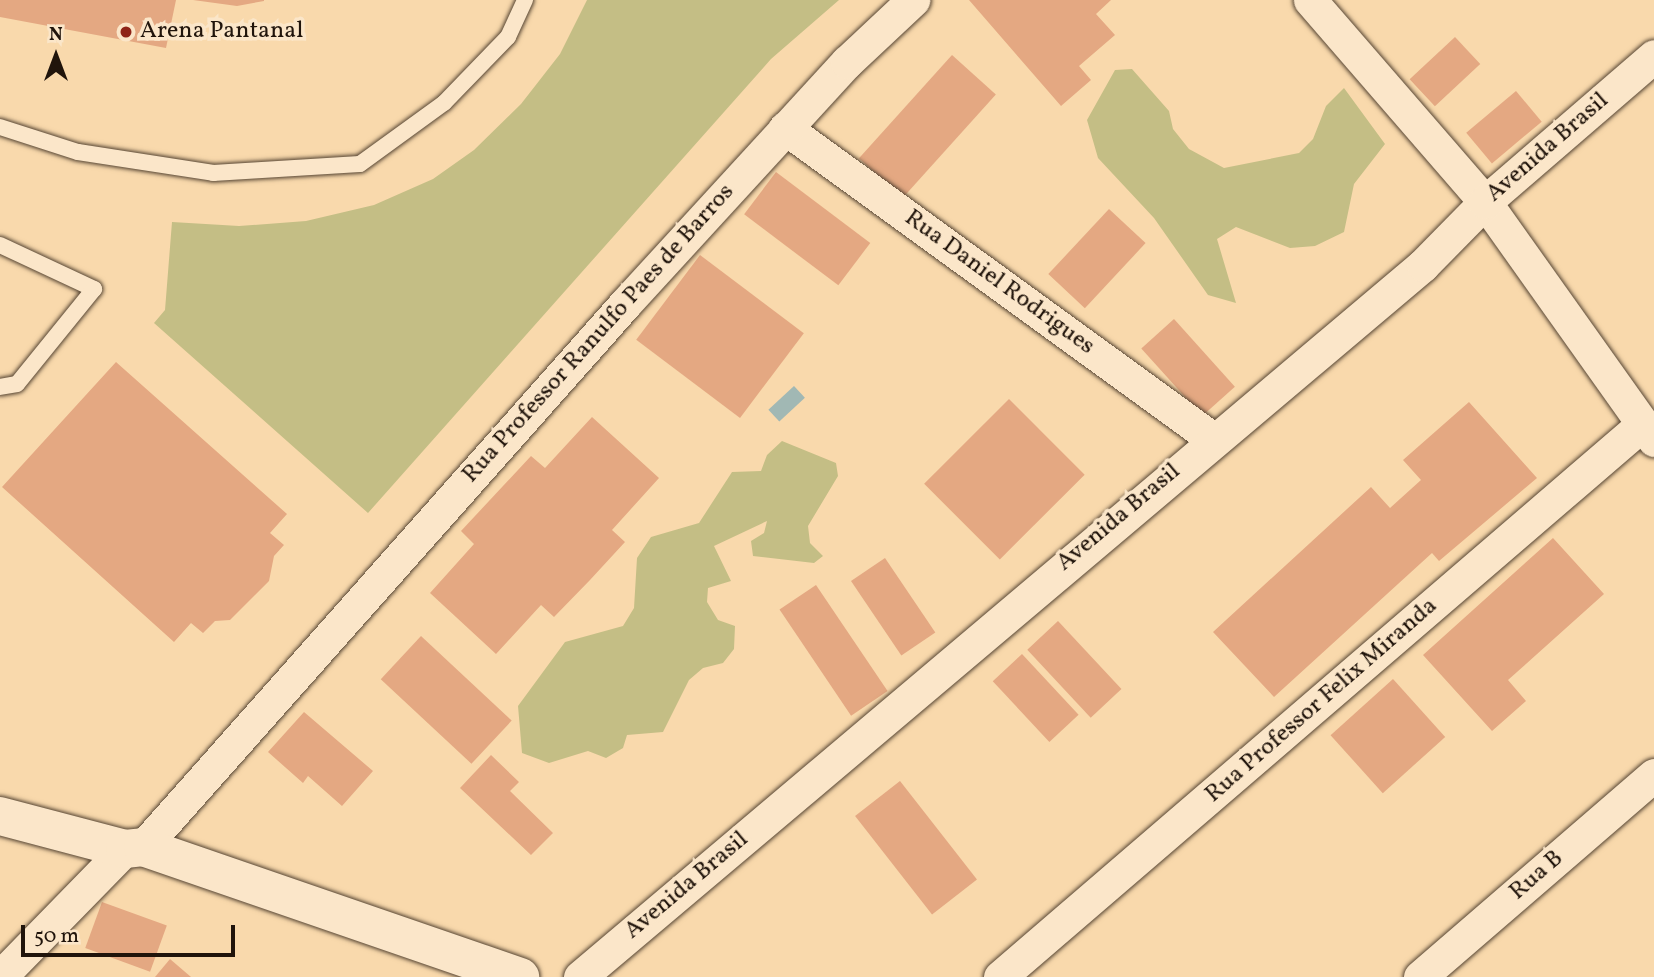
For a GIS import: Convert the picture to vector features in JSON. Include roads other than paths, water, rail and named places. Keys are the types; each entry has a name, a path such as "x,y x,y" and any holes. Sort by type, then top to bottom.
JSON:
{"street":[{"path":"1310,0 1485,202 1648,432"},
{"name":"Rua Professor Ranulfo Paes de Barros","path":"134,848 293,677 785,128 908,2"},
{"name":"Avenida Brasil","path":"580,977 1213,439 1423,265 1485,202 1654,56"},
{"name":"Rua Daniel Rodrigues","path":"785,128 1213,439"},
{"name":"Rua Professor Felix Miranda","path":"1000,977 1648,432"},
{"name":"Rua B","path":"1420,977 1654,775"},
{"path":"0,816 134,848 520,977"},
{"path":"0,977 134,848"}],"lane":[{"path":"0,127 78,152 213,173 360,164 444,103 508,37 525,0"},
{"path":"0,245 94,289 18,384 0,387"}],"water":[{"path":"794,386 805,398 779,422 768,410"}],"place":[{"name":"Arena Pantanal","path":"126,32"}]}
